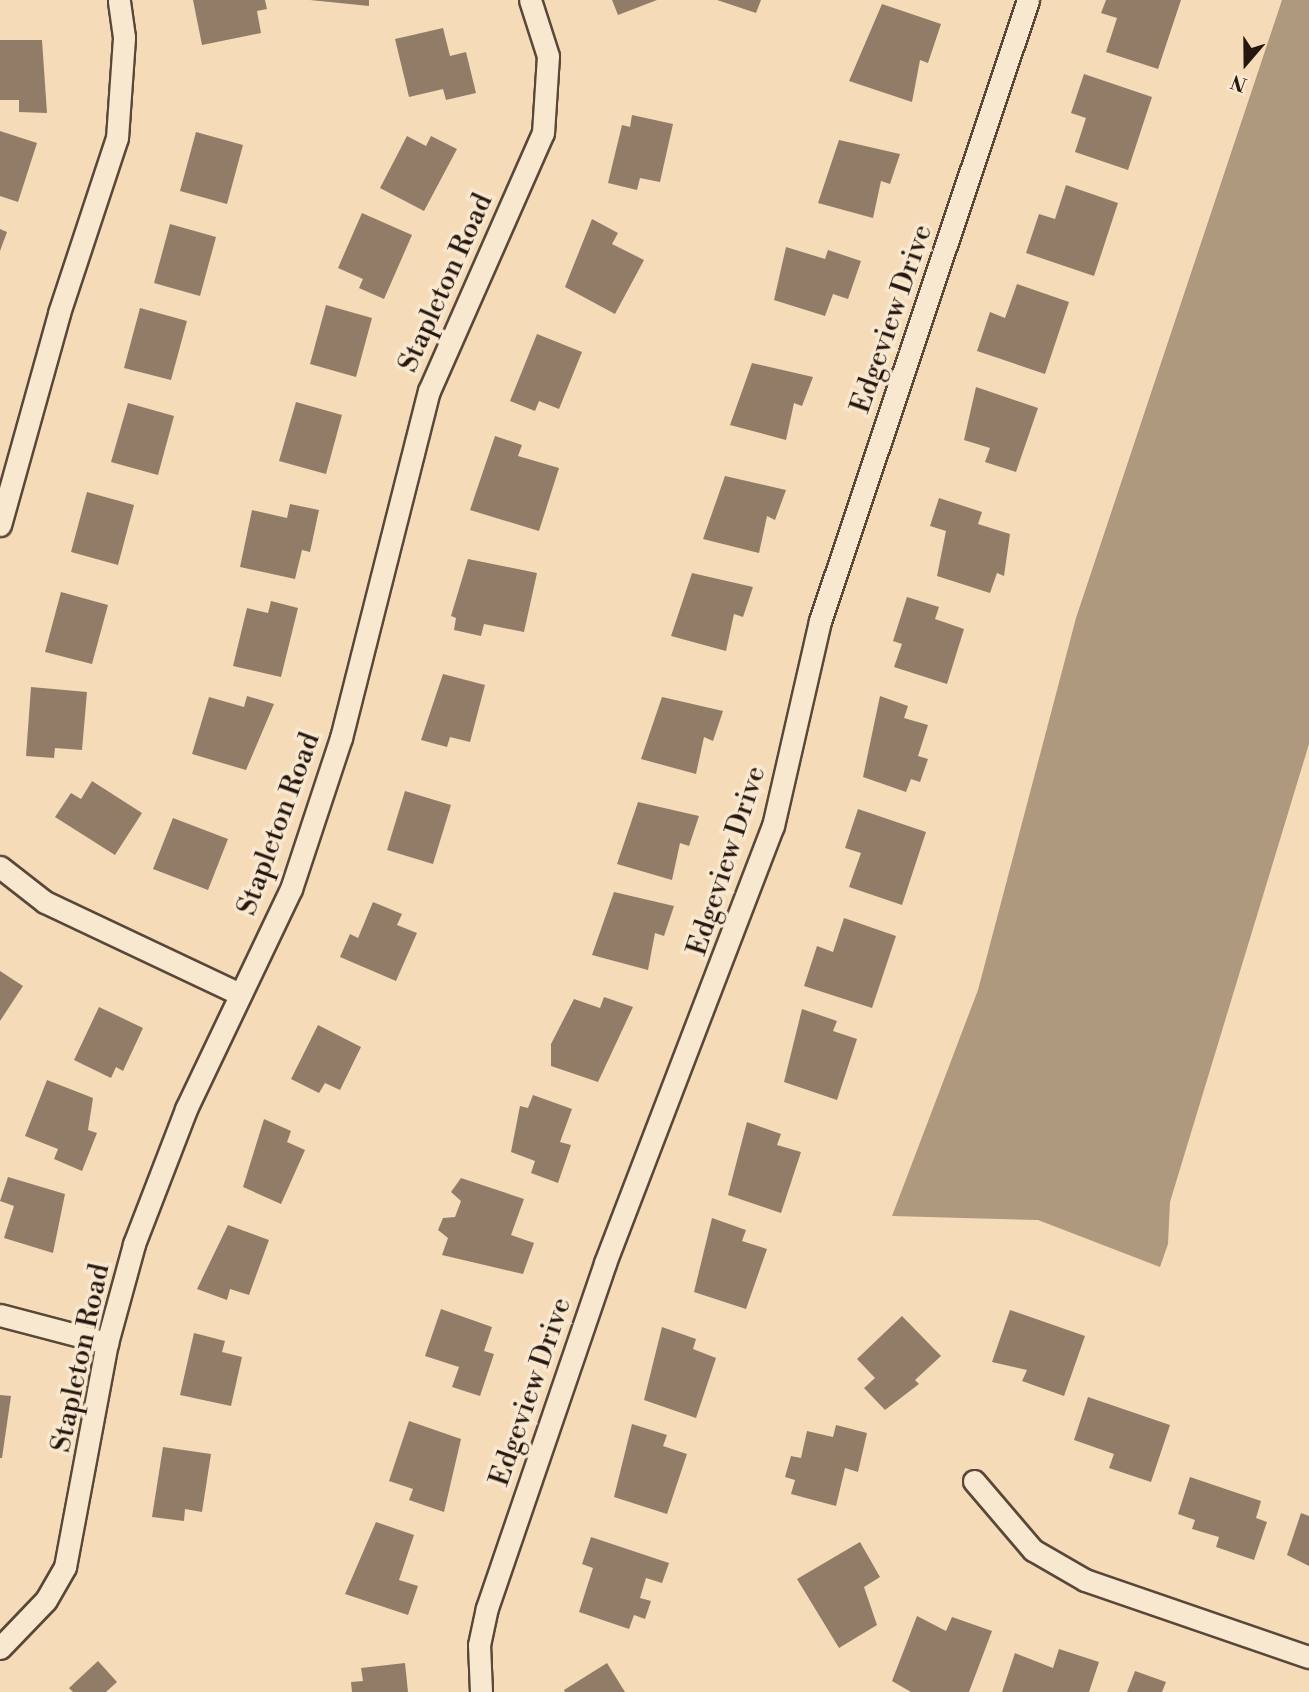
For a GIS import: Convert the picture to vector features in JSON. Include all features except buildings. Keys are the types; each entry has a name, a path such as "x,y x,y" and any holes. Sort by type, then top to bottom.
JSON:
{"street":[{"path":"0,525 59,313 117,138 124,37 119,0"},
{"name":"Stapleton Road","path":"0,1648 46,1600 65,1567 107,1343 158,1180 240,994 291,889 341,738 429,391 543,133 548,56 530,0"},
{"name":"Edgeview Drive","path":"481,1692 479,1644 487,1608 605,1263 773,826 820,621 1028,0"},
{"path":"0,867 66,913 240,994"},
{"path":"0,1315 107,1343"},
{"path":"974,1480 1033,1550 1085,1580 1309,1657"}],"shaded area":[{"path":"1282,0 1309,0 1309,744 1170,1202 1168,1244 1160,1267 1038,1220 892,1216 978,990 1076,618"}]}
